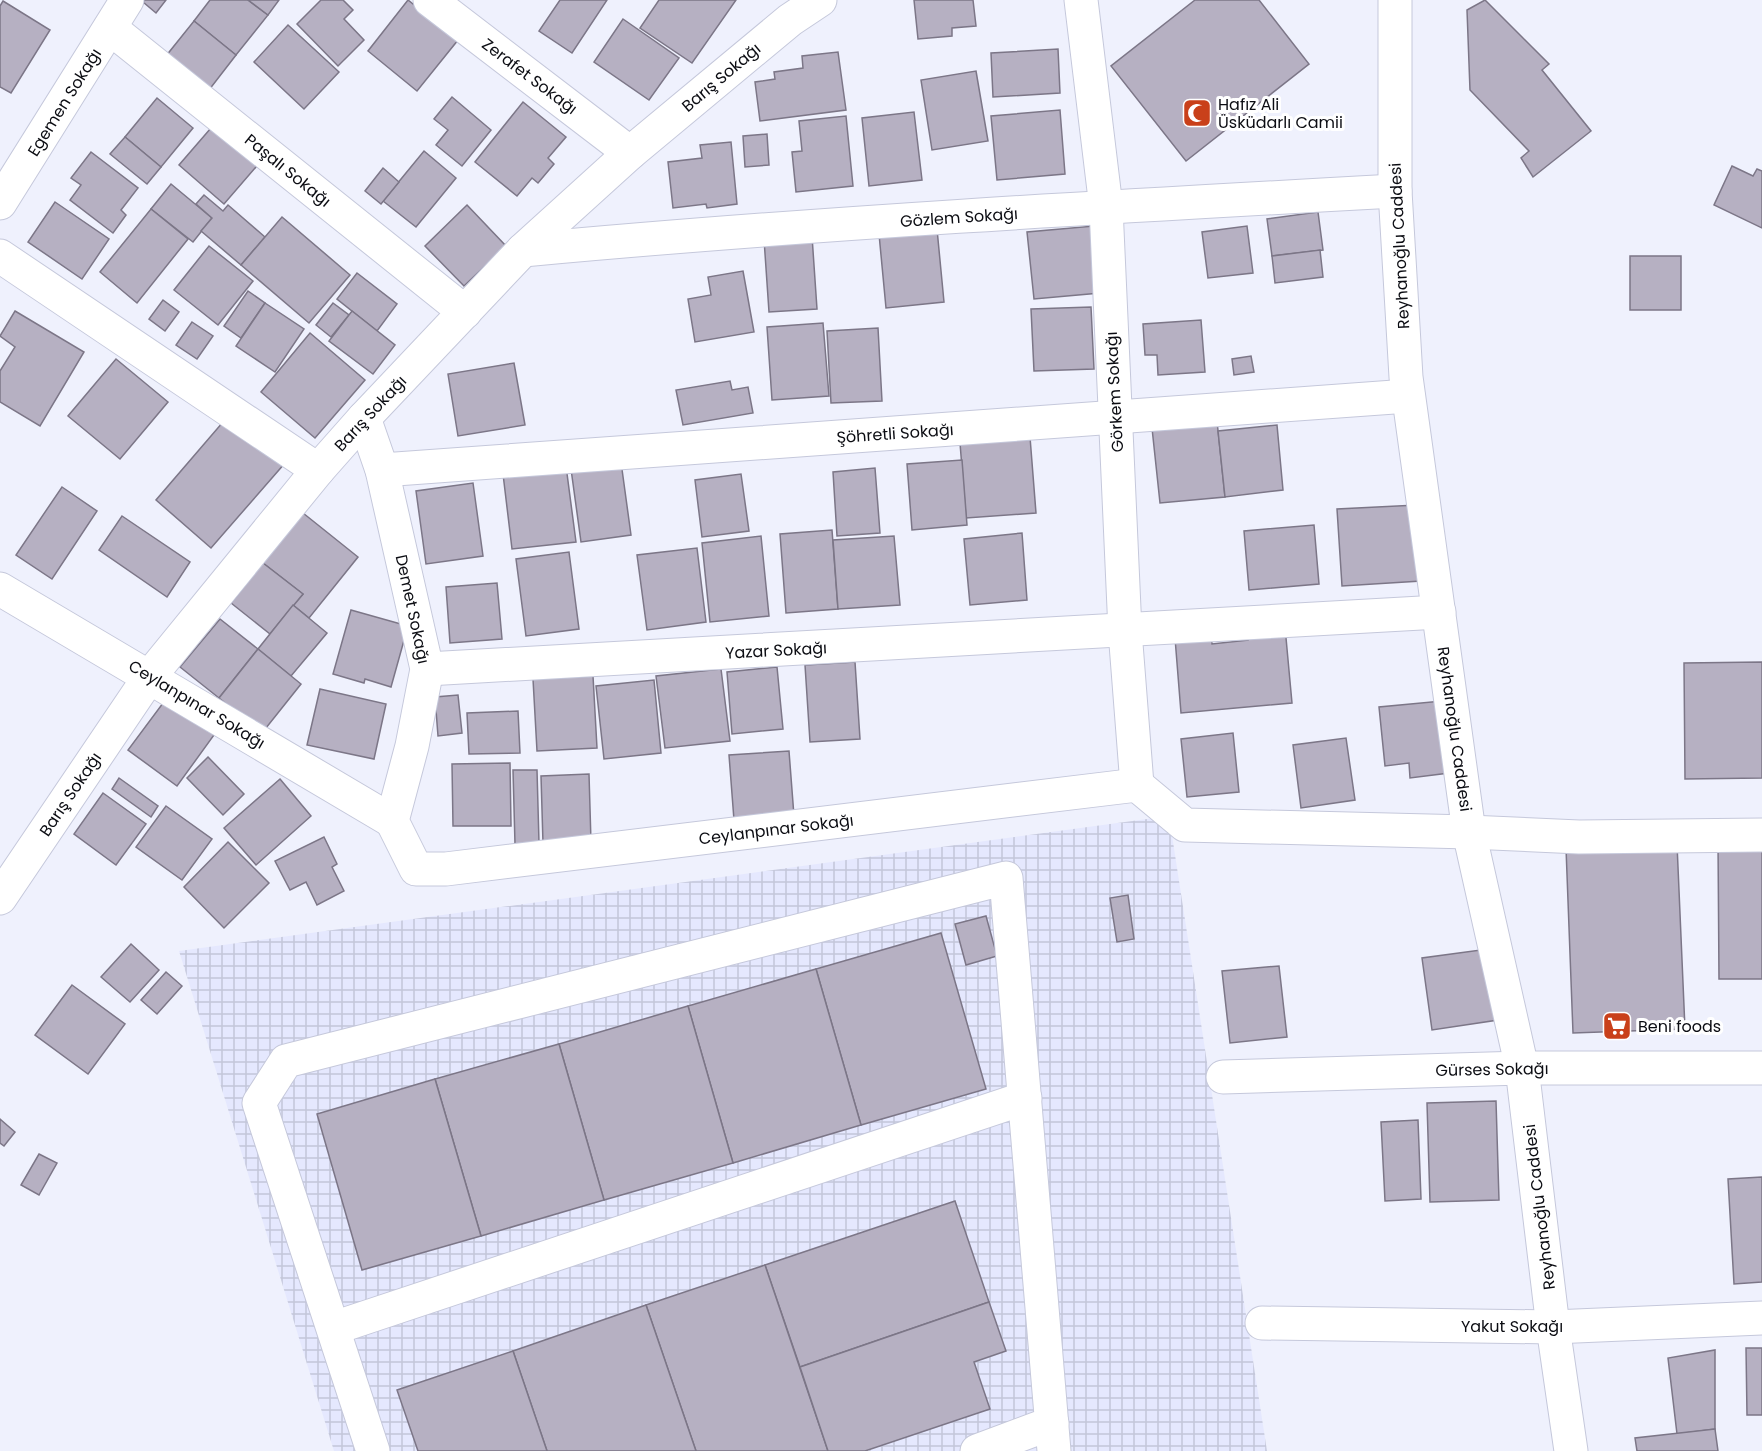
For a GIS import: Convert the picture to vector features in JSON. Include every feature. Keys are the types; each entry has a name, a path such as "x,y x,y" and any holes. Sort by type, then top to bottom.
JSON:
{"street":[{"name":"Egemen Sokağı","path":"0,203 127,0"},
{"name":"Zerafet Sokağı","path":"430,0 630,153"},
{"name":"Barış Sokağı","path":"0,898 10,859 150,676 318,470 364,418 523,250 630,153 790,20 820,0"},
{"name":"Görkem Sokağı","path":"1081,0 1106,207 1125,631 1137,785"},
{"name":"Reyhanoğlu Caddesi","path":"1395,0 1395,191 1408,396 1469,832 1522,1068 1570,1451"},
{"name":"Paşalı Sokağı","path":"110,28 465,312"},
{"name":"Gözlem Sokağı","path":"523,250 675,236 1106,207 1395,191"},
{"path":"0,256 318,470"},
{"name":"Şöhretli Sokağı","path":"382,470 1408,396"},
{"name":"Demet Sokağı","path":"364,418 382,470 427,669 412,746 392,821"},
{"name":"Ceylanpınar Sokağı","path":"0,589 392,821 416,869 446,869 1137,785"},
{"name":"Yazar Sokağı","path":"427,669 1438,612"},
{"path":"1137,785 1185,825 1579,837 1762,835"},
{"path":"373,1451 259,1103 286,1061 1006,878 1053,1437 977,1451"},
{"name":"Gürses Sokağı","path":"1223,1077 1522,1068 1762,1068"},
{"path":"334,1328 1025,1098"},
{"name":"Yakut Sokağı","path":"1262,1323 1553,1327 1762,1318"}],"shaded area":[{"path":"1169,816 1267,1451 334,1451 179,951"}],"building":[{"path":"145,0 166,0 156,13 143,2"},
{"path":"210,0 248,0 268,15 236,55 194,21"},
{"path":"248,0 279,0 268,15"},
{"path":"321,0 343,0 353,10 344,19 364,40 338,66 297,24"},
{"path":"408,0 458,40 417,91 368,51"},
{"path":"560,0 607,0 572,53 539,31"},
{"path":"659,0 736,0 692,63 640,28"},
{"path":"914,0 973,0 976,26 952,28 952,36 918,39"},
{"name":"Hafız Ali Üsküdarlı Camii","path":"1195,0 1259,0 1309,64 1186,161 1111,66"},
{"path":"1485,0 1549,64 1542,70 1591,131 1533,177 1521,158 1529,151 1470,90 1467,10"},
{"path":"3,1 50,30 11,93 0,87 0,6"},
{"path":"623,19 679,58 649,100 594,62"},
{"path":"194,21 236,55 209,90 166,56"},
{"path":"288,25 339,72 304,109 254,62"},
{"path":"1058,49 1060,93 993,97 991,53"},
{"path":"838,52 846,110 760,121 755,82 775,79 774,72 803,68 802,56"},
{"path":"976,71 988,141 932,150 921,80"},
{"path":"452,97 491,130 462,166 436,145 448,130 434,119"},
{"path":"157,98 193,128 161,167 125,137"},
{"path":"523,102 566,137 548,158 554,164 538,183 532,178 517,196 475,162"},
{"path":"1060,110 1065,174 997,180 991,116"},
{"path":"914,112 922,180 869,186 862,118"},
{"path":"846,116 853,186 796,192 792,152 802,151 799,121"},
{"path":"217,121 262,160 224,204 179,165"},
{"path":"767,134 769,165 745,167 743,136"},
{"path":"125,137 161,167 147,184 110,154"},
{"path":"731,142 737,204 707,208 706,204 673,208 668,162 702,158 700,145"},
{"path":"424,151 456,178 416,227 383,201"},
{"path":"91,152 138,188 121,210 126,215 113,233 70,200 81,185 71,178"},
{"path":"1732,166 1753,176 1757,169 1762,171 1762,228 1714,205"},
{"path":"383,168 399,182 381,204 365,191"},
{"path":"171,184 212,218 193,242 151,209"},
{"path":"204,195 223,211 228,205 265,237 241,265 201,231 212,218 196,204"},
{"path":"55,202 109,239 82,279 28,242"},
{"path":"467,205 506,246 464,286 425,246"},
{"path":"151,209 188,239 137,303 100,272"},
{"path":"1318,212 1323,250 1272,256 1267,219"},
{"path":"282,217 350,275 309,323 241,265"},
{"path":"1094,226 1100,293 1034,299 1027,232"},
{"path":"1247,226 1253,273 1208,278 1202,232"},
{"path":"937,229 944,302 886,308 879,234"},
{"path":"812,236 817,309 769,312 764,239"},
{"path":"209,246 253,281 218,325 174,290"},
{"path":"1320,250 1323,277 1275,283 1272,256"},
{"path":"1630,256 1681,256 1681,310 1630,310"},
{"path":"743,271 754,332 695,342 688,299 711,295 708,277"},
{"path":"357,273 397,304 377,331 337,299"},
{"path":"248,291 265,303 241,338 224,326"},
{"path":"163,300 179,312 165,331 149,319"},
{"path":"265,303 304,329 275,372 236,346"},
{"path":"333,303 349,315 331,337 316,325"},
{"path":"1091,307 1094,369 1034,371 1031,309"},
{"path":"15,311 84,352 40,426 0,402 0,371 15,347 0,336"},
{"path":"352,311 395,345 373,374 329,341"},
{"path":"1201,320 1205,372 1158,375 1157,355 1145,355 1143,324"},
{"path":"192,322 213,336 197,359 176,345"},
{"path":"823,323 829,396 772,400 767,327"},
{"path":"878,328 882,401 831,403 827,331"},
{"path":"310,333 365,380 315,438 261,392"},
{"path":"1251,356 1254,372 1234,375 1232,359"},
{"path":"116,359 168,402 120,459 68,416"},
{"path":"514,363 525,425 458,436 448,374"},
{"path":"730,381 732,390 748,387 753,413 683,425 676,390"},
{"path":"229,415 285,463 211,548 156,500"},
{"path":"1217,421 1225,497 1160,503 1152,428"},
{"path":"1277,425 1283,490 1225,497 1218,431"},
{"path":"1030,437 1036,513 966,518 960,443"},
{"path":"962,460 967,525 912,530 907,464"},
{"path":"621,462 631,535 581,542 571,469"},
{"path":"566,466 576,542 512,549 503,474"},
{"path":"875,468 880,533 837,536 833,472"},
{"path":"741,474 749,531 702,537 695,480"},
{"path":"473,483 483,556 426,564 416,491"},
{"path":"62,487 97,511 52,579 16,555"},
{"path":"1417,505 1421,581 1342,586 1337,509"},
{"path":"303,513 358,557 309,618 293,605 303,594 263,563"},
{"path":"122,516 190,562 167,597 99,550"},
{"path":"1314,525 1319,584 1249,590 1244,531"},
{"path":"832,530 838,609 786,613 780,534"},
{"path":"1022,533 1027,600 970,605 964,539"},
{"path":"761,536 769,616 710,622 702,543"},
{"path":"894,536 900,605 838,609 833,540"},
{"path":"697,548 706,622 647,630 637,555"},
{"path":"569,552 579,629 526,636 516,559"},
{"path":"263,563 303,594 270,634 231,603"},
{"path":"497,583 502,639 450,643 446,587"},
{"path":"293,605 327,633 291,676 258,649"},
{"path":"351,610 408,626 391,687 365,679 364,683 333,674"},
{"path":"220,619 258,649 219,698 180,667"},
{"path":"1285,627 1292,703 1181,713 1175,638 1211,634 1212,644 1248,640 1246,631"},
{"path":"258,649 301,684 262,733 219,698"},
{"path":"855,662 860,739 810,742 805,665"},
{"path":"1762,662 1762,778 1685,779 1684,663"},
{"path":"777,667 783,729 732,734 727,672"},
{"path":"721,669 730,741 665,748 656,676"},
{"path":"593,676 597,748 537,751 533,679"},
{"path":"654,680 661,753 604,759 596,686"},
{"path":"320,689 386,704 374,759 307,745"},
{"path":"458,695 462,733 438,736 435,697"},
{"path":"166,699 214,735 177,786 128,750"},
{"path":"1442,701 1449,773 1410,778 1409,763 1385,766 1379,707"},
{"path":"518,711 520,753 469,754 467,713"},
{"path":"1233,733 1239,792 1187,797 1181,739"},
{"path":"1346,738 1355,800 1301,808 1293,745"},
{"path":"789,751 794,816 734,820 729,755"},
{"path":"208,757 244,794 223,815 187,778"},
{"path":"510,763 511,826 453,826 452,764"},
{"path":"513,770 537,770 539,843 515,844"},
{"path":"589,774 591,842 543,843 541,776"},
{"path":"119,778 158,806 151,817 112,789"},
{"path":"280,779 311,816 256,865 224,828"},
{"path":"103,793 146,824 116,865 74,834"},
{"path":"166,806 212,839 182,880 136,847"},
{"path":"324,837 337,864 332,867 344,891 317,905 306,882 290,890 275,861"},
{"path":"1718,841 1762,841 1762,979 1719,979"},
{"path":"228,842 269,883 224,928 184,887"},
{"path":"1677,844 1685,1029 1573,1033 1566,848"},
{"path":"1128,895 1134,939 1117,942 1110,898"},
{"path":"986,916 997,956 966,965 955,924"},
{"path":"941,933 986,1089 861,1125 816,969"},
{"path":"131,944 159,970 130,1002 101,977"},
{"path":"1488,949 1498,1020 1432,1030 1422,958"},
{"path":"1279,966 1287,1037 1230,1043 1222,971"},
{"path":"816,969 861,1125 733,1163 688,1006"},
{"path":"166,972 182,986 157,1014 141,1000"},
{"path":"72,985 125,1024 88,1074 35,1035"},
{"path":"688,1006 733,1163 604,1200 559,1044"},
{"path":"559,1044 604,1200 481,1236 435,1079"},
{"path":"435,1079 481,1236 362,1270 317,1114"},
{"path":"1496,1101 1499,1200 1430,1202 1427,1103"},
{"path":"0,1119 15,1132 4,1146 0,1143"},
{"path":"1418,1120 1421,1199 1385,1201 1381,1122"},
{"path":"39,1154 57,1163 39,1195 21,1185"},
{"path":"1762,1177 1762,1282 1734,1284 1728,1179"},
{"path":"955,1201 989,1302 800,1367 765,1265"},
{"path":"765,1265 828,1451 696,1451 646,1305"},
{"path":"989,1302 1006,1351 974,1362 990,1409 865,1451 828,1451 800,1367"},
{"path":"646,1305 696,1451 547,1451 513,1351"},
{"path":"1746,1348 1762,1348 1762,1415 1747,1415"},
{"path":"1715,1350 1715,1429 1677,1434 1668,1358"},
{"path":"513,1351 547,1451 418,1451 397,1390"},
{"path":"1715,1429 1718,1451 1637,1451 1635,1438"}],"place":[{"name":"Hafız Ali Üsküdarlı Camii","path":"1197,113"},
{"name":"Beni foods","path":"1617,1026"}]}
